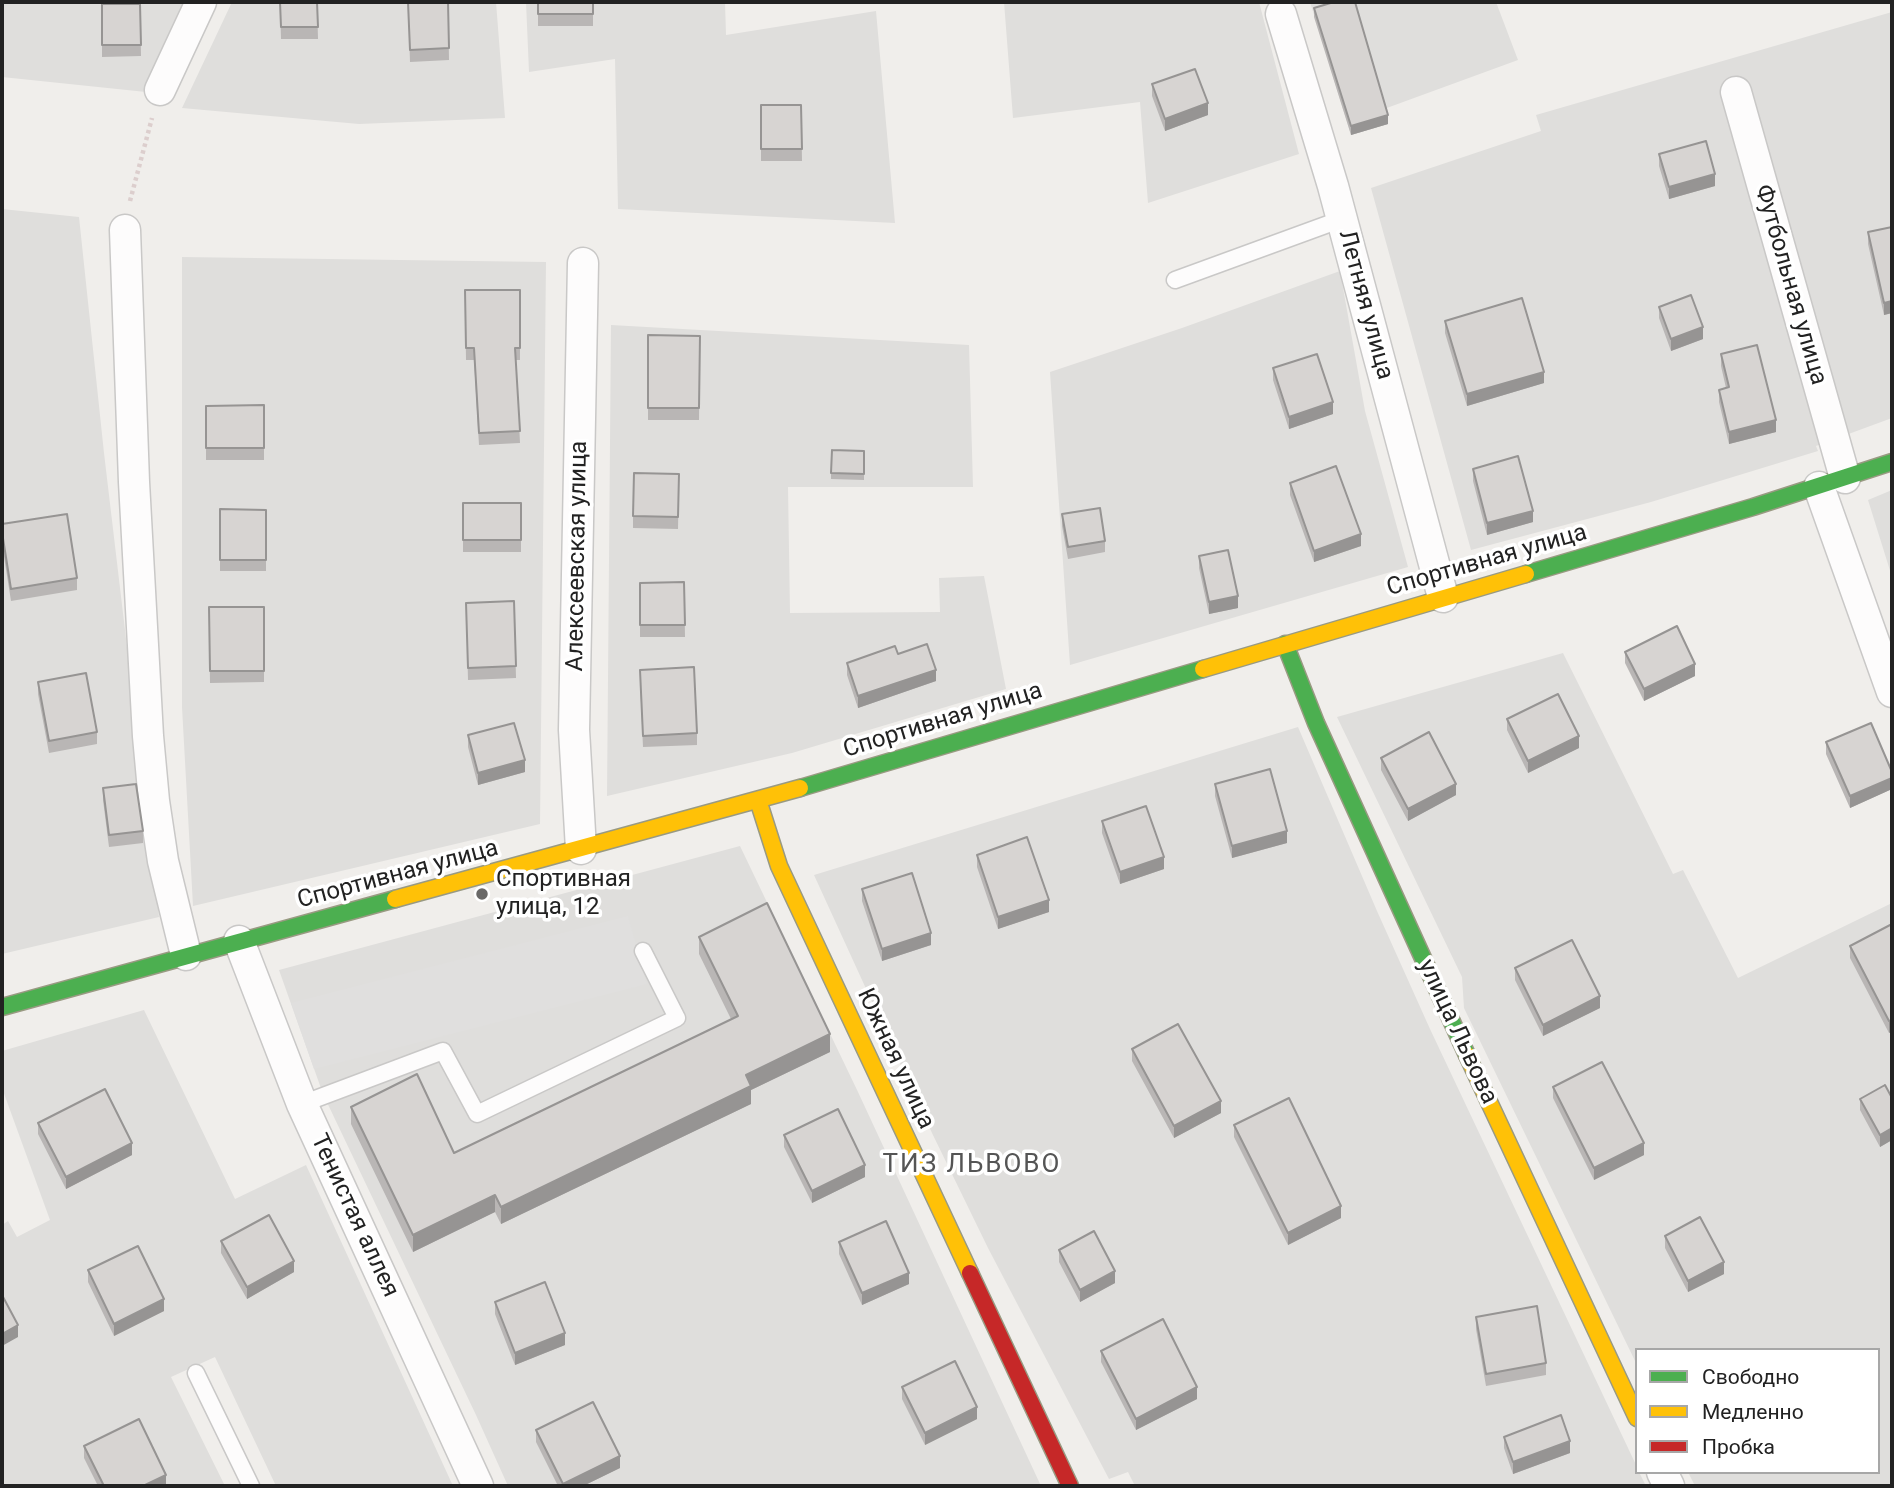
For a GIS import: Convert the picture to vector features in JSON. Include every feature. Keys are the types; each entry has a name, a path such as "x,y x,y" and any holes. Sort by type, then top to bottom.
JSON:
{"street":[{"path":"160,90 201,2"},
{"name":"Летняя улица","path":"1281,14 1342,219 1443,597"},
{"name":"Футбольная улица","path":"1736,92 1832,482 1892,692"},
{"path":"125,230 134,482 148,736 163,861 186,955"},
{"name":"Алексеевская улица","path":"581,849 574,730 583,263"},
{"name":"Спортивная улица","path":"2,1007 758,800 1892,462"},
{"name":"улица Львова","path":"1285,644 1316,723 1635,1414"},
{"name":"Южная улица","path":"758,800 779,866 1070,1486"},
{"name":"Тенистая аллея","path":"239,941 302,1104 478,1486"}],"lane":[{"path":"1175,280 1342,219"},
{"path":"302,1104 443,1051 477,1114 677,1018 643,951"},
{"path":"196,1373 251,1486"}],"path":[{"path":"125,230 135,178 160,90"}],"shaded area":[{"path":"2,2 187,2 146,92 2,77"},
{"path":"232,2 496,2 505,118 359,124 182,108"},
{"path":"526,2 725,2 726,35 876,11 895,223 618,209 615,59 529,72"},
{"path":"1004,2 1259,2 1299,154 1148,203 1140,102 1013,118"},
{"path":"1310,2 1496,2 1518,60 1384,109 1388,124 1351,135"},
{"path":"1892,12 1892,418 1816,446 1818,451 1651,502 1471,550 1371,188 1541,131 1536,115"},
{"path":"2,209 79,217 159,917 2,954"},
{"path":"182,257 546,262 540,824 193,906 182,707"},
{"path":"1340,271 1365,411 1408,567 1070,665 1050,372"},
{"path":"611,325 969,345 973,487 788,487 790,613 940,612 939,578 984,576 1006,689 792,753 607,796"},
{"path":"1892,490 1892,577 1868,500"},
{"path":"1563,653 1673,874 1683,870 1738,978 1892,903 1892,1486 1695,1486 1689,1474 1880,1474 1880,1348 1635,1348 1635,1361 1464,1008 1462,977 1337,717"},
{"path":"1298,727 1430,1029 1635,1463 1635,1474 1640,1474 1646,1486 1135,1486 1128,1472 1109,1479 988,1248 932,1133 814,875"},
{"path":"740,846 1041,1486 508,1486 323,1094 279,970"},
{"path":"628,916 647,984 314,1069 291,1003"},
{"path":"144,1010 235,1199 306,1165 453,1486 276,1486 215,1357 171,1377 225,1486 2,1486 2,1225 8,1221 17,1237 50,1220 2,1088 2,1051"}],"building":[{"path":"280,2 317,2 318,27 281,27"},
{"path":"408,2 448,2 449,48 410,50"},
{"path":"538,2 593,2 593,14 538,14"},
{"path":"1334,2 1355,2 1388,115 1351,126 1314,8"},
{"path":"102,4 140,4 141,45 102,45"},
{"path":"1195,69 1208,103 1165,119 1152,84"},
{"path":"761,105 801,105 802,149 761,149"},
{"path":"1706,141 1715,174 1669,187 1659,154"},
{"path":"1892,227 1892,301 1884,303 1868,232"},
{"path":"465,290 520,290 520,348 515,348 520,431 479,433 474,348 466,348"},
{"path":"1691,295 1703,327 1671,339 1659,307"},
{"path":"1522,298 1544,372 1467,394 1445,321"},
{"path":"648,335 700,336 699,408 648,408"},
{"path":"1757,345 1776,420 1729,432 1719,390 1729,387 1721,354"},
{"path":"1317,354 1333,402 1289,417 1273,368"},
{"path":"264,405 264,448 206,448 206,406"},
{"path":"832,450 864,451 864,474 831,473"},
{"path":"1518,456 1533,511 1487,523 1473,469"},
{"path":"1336,466 1361,534 1314,551 1290,483"},
{"path":"634,473 679,474 678,517 633,516"},
{"path":"463,503 521,503 521,540 463,540"},
{"path":"1100,508 1105,541 1068,547 1062,514"},
{"path":"220,509 266,510 266,560 220,560"},
{"path":"67,514 77,578 11,589 2,524"},
{"path":"1228,550 1238,596 1209,602 1199,556"},
{"path":"684,582 685,625 640,625 640,583"},
{"path":"514,601 516,666 468,668 466,603"},
{"path":"209,607 264,607 264,671 210,671"},
{"path":"1677,626 1695,664 1644,689 1625,652"},
{"path":"927,644 936,670 858,696 847,663 895,646 898,654"},
{"path":"694,667 697,733 643,736 640,670"},
{"path":"86,673 97,732 49,741 38,682"},
{"path":"1558,694 1579,736 1528,761 1507,719"},
{"path":"514,723 525,760 478,773 468,735"},
{"path":"1871,723 1892,772 1892,778 1850,796 1826,742"},
{"path":"1429,732 1456,784 1408,809 1381,758"},
{"path":"1270,769 1287,831 1232,846 1215,784"},
{"path":"136,784 143,831 109,835 103,788"},
{"path":"1146,806 1164,857 1120,872 1102,821"},
{"path":"1027,837 1049,900 998,917 977,855"},
{"path":"912,873 931,933 882,949 862,889"},
{"path":"767,903 830,1034 746,1075 751,1086 501,1207 495,1195 413,1235 351,1107 417,1074 454,1153 738,1016 699,937"},
{"path":"1892,924 1892,1020 1889,1021 1850,946"},
{"path":"1572,940 1600,996 1543,1025 1515,968"},
{"path":"1178,1024 1221,1101 1174,1126 1132,1049"},
{"path":"1602,1062 1644,1143 1594,1168 1553,1087"},
{"path":"1885,1085 1892,1098 1892,1128 1880,1135 1860,1099"},
{"path":"105,1089 132,1143 66,1177 38,1123"},
{"path":"1289,1098 1341,1206 1288,1233 1234,1125"},
{"path":"838,1109 865,1165 812,1191 784,1135"},
{"path":"269,1215 294,1261 247,1287 221,1241"},
{"path":"1700,1217 1724,1262 1688,1281 1665,1236"},
{"path":"886,1221 909,1273 862,1293 839,1242"},
{"path":"1094,1231 1115,1271 1080,1290 1059,1250"},
{"path":"138,1246 164,1299 114,1324 88,1270"},
{"path":"545,1282 565,1333 515,1353 495,1302"},
{"path":"2,1295 18,1325 2,1334"},
{"path":"1537,1306 1546,1363 1486,1374 1476,1317"},
{"path":"1163,1319 1197,1387 1136,1419 1101,1351"},
{"path":"955,1361 977,1407 925,1433 902,1387"},
{"path":"593,1402 620,1456 563,1484 536,1430"},
{"path":"1561,1415 1570,1441 1513,1462 1504,1437"},
{"path":"139,1419 166,1475 143,1486 104,1486 84,1446"}],"traffic: fast":[{"path":"1526,574 1753,507 1892,462"},
{"path":"1285,644 1316,723 1467,1055"},
{"path":"800,788 1203,669"},
{"path":"2,1007 395,899"}],"traffic: slow":[{"path":"1203,669 1526,574"},
{"path":"395,899 800,788"},
{"path":"758,800 779,866 970,1273"},
{"path":"1467,1055 1635,1414"}],"traffic: jam":[{"path":"970,1273 1070,1486"}],"place":[{"name":"Спортивная улица, 12","path":"482,894"}],"district":[{"name":"ТИЗ ЛЬВОВО","path":"972,1165"}]}
